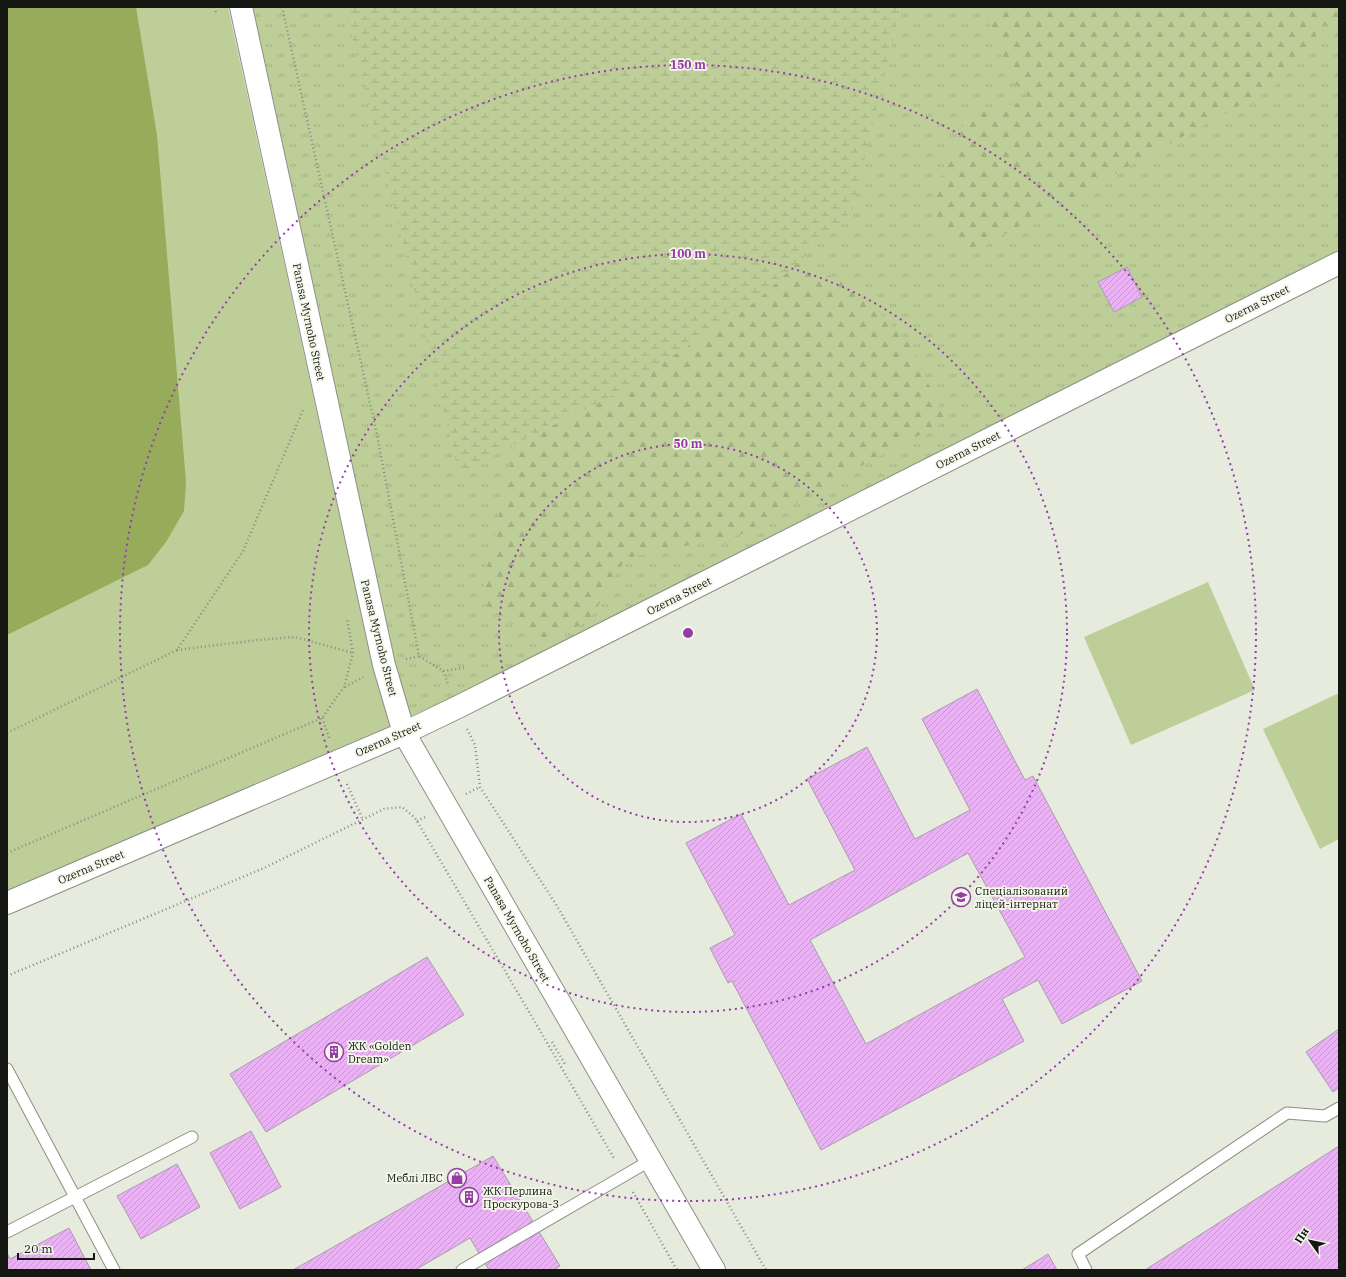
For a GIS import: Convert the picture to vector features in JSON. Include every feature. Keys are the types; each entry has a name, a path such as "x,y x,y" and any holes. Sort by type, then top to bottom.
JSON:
{"street":[{"name":"Panasa Myrnoho Street","path":"241,7 384,665 404,733 714,1270"},
{"name":"Ozerna Street","path":"7,904 404,733 1339,263"}],"lane":[{"path":"7,1069 114,1270"},
{"path":"1086,1270 1078,1254 1286,1112 1325,1116 1339,1108"},
{"path":"7,1232 192,1137"},
{"path":"462,1270 651,1160"}],"path":[{"path":"214,7 216,15"},
{"path":"282,7 377,435 419,656 442,671 464,668"},
{"path":"177,650 243,551 305,406 307,413"},
{"path":"7,853 322,718 344,687 353,653 347,615"},
{"path":"7,733 177,650 295,637 353,653"},
{"path":"474,745 480,787 557,906 766,1270"},
{"path":"7,976 264,868 384,809 402,807 417,821 624,1175 677,1270"}],"green space":[{"path":"7,7 228,7 373,669 390,726 7,891"},
{"path":"253,7 1339,7 1339,250 453,697 411,716 395,662"},
{"path":"345,7 901,7 852,211 758,300 608,398 515,444 459,474"},
{"path":"983,7 1339,7 1339,19 1323,26 1275,86 967,255 935,222 936,189 968,114 1032,100 1010,79"},
{"path":"797,262 858,289 911,346 946,421 861,466 740,535 626,558 589,621 539,643 480,600 515,444 608,398 758,300"},
{"path":"1208,582 1255,690 1131,745 1084,637"},
{"path":"1339,693 1339,839 1320,849 1263,729"}],"shaded area":[{"path":"7,7 136,7 157,135 186,482 184,511 166,542 148,565 7,635"}],"building":[{"path":"1127,267 1142,297 1114,312 1098,282"},
{"path":"977,689 1025,780 1033,776 1142,981 1062,1024 1038,980 1002,999 1024,1041 821,1150 732,981 728,983 710,948 735,935 686,843 741,814 789,905 855,870 807,779 867,747 915,839 970,810 922,719","holes":["968,853 1025,957 866,1044 810,940"]},
{"name":"ЖК «Golden Dream»","path":"427,957 464,1015 266,1132 230,1074"},
{"path":"1339,1029 1339,1088 1333,1092 1306,1052"},
{"path":"251,1131 281,1187 240,1209 210,1153"},
{"path":"1339,1146 1339,1270 1145,1270"},
{"name":"ЖК Перлина Проскурова-3","path":"493,1156 560,1266 553,1270 489,1270 470,1238 415,1270 293,1270"},
{"path":"177,1164 200,1207 141,1239 117,1196"},
{"path":"69,1228 91,1270 7,1270 7,1253 10,1259"},
{"path":"1048,1254 1057,1270 1022,1270"}],"place":[{"name":"Спеціалізований ліцей-інтернат","path":"961,897"},
{"name":"ЖК «Golden Dream»","path":"334,1052"},
{"name":"Меблі ЛВС","path":"457,1178"},
{"name":"ЖК Перлина Проскурова-3","path":"469,1197"}]}
